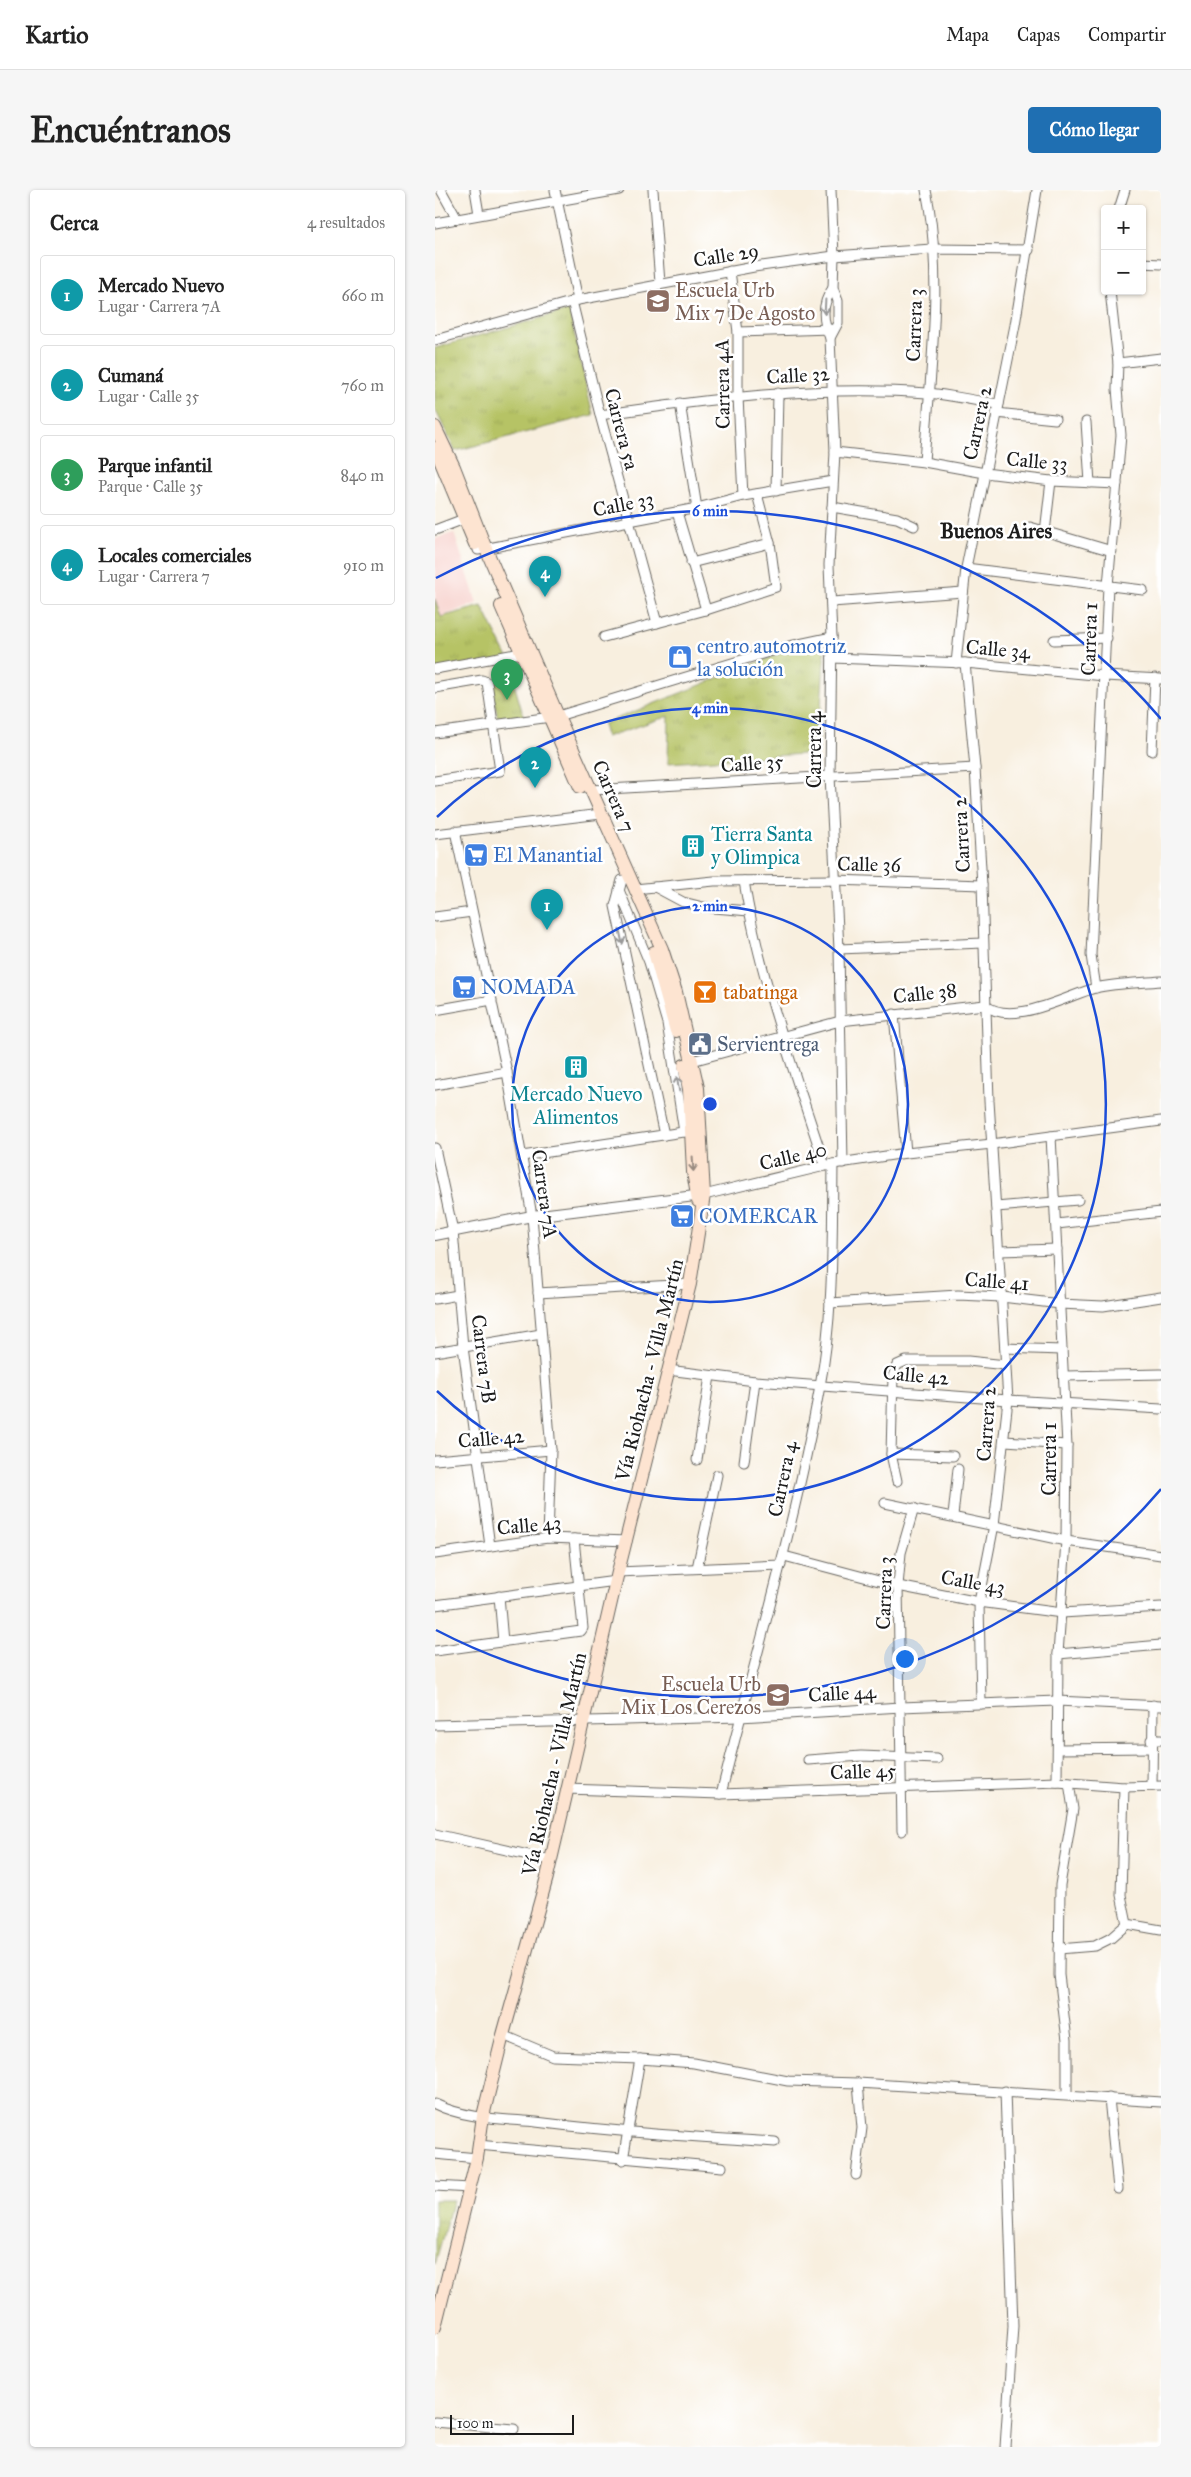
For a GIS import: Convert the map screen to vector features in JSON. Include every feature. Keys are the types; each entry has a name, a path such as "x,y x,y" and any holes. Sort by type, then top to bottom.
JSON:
{"main road":[{"name":"Carrera 7","path":"435,427 445,470"},
{"name":"Carrera 7","path":"435,448 482,549 553,717 662,949 676,992 697,1088 692,1131"},
{"name":"Carrera 7","path":"482,549 521,653 591,790 620,884 653,949 668,996 686,1072 701,1195"},
{"name":"Vía Riohacha - Villa Martín","path":"435,2327 470,2188 483,2116 551,1860 582,1721 690,1284 701,1209 701,1195"}],"street":[{"path":"441,190 457,219"},
{"path":"475,190 479,214"},
{"path":"555,190 575,300"},
{"path":"435,223 619,190"},
{"path":"653,190 660,284"},
{"name":"Carrera 4","path":"830,329 838,323 838,301 833,288 834,256 831,190"},
{"name":"Carrera 3","path":"924,462 935,300 926,190"},
{"name":"Carrera 2","path":"981,1704 979,1602 994,1525 1005,1441 1008,1400 989,1101 988,1026 985,1005 982,885 975,768 961,663 963,592 965,568 1029,250 1037,190"},
{"path":"1120,205 1125,190"},
{"name":"Calle 29","path":"435,340 575,300 730,271 834,256 932,249 1029,250"},
{"path":"1146,263 1161,264"},
{"name":"Carrera 4A","path":"730,271 738,332 738,397 743,496"},
{"name":"Carrera 4","path":"721,1794 784,1556 821,1385 830,1303 840,1020 839,949 830,776 832,602 829,565 835,452 830,329 824,302 833,288"},
{"name":"Carrera 1","path":"1096,988 1091,955 1108,586 1121,435 1117,389 1118,362 1110,295"},
{"name":"Carrera 5a","path":"575,300 600,415 657,623"},
{"path":"738,332 830,329"},
{"path":"1118,362 1161,358"},
{"name":"Calle 32","path":"600,415 738,397 833,390 928,393 998,409 1055,419"},
{"path":"775,491 778,393"},
{"path":"680,404 697,508"},
{"path":"1086,422 1090,483"},
{"name":"Calle 33","path":"835,452 924,462 985,474 1051,481 1117,484"},
{"name":"Calle 33","path":"482,549 697,508 743,496 833,481"},
{"path":"1045,532 1051,481"},
{"path":"604,637 706,610 776,587 770,543 757,494"},
{"path":"832,507 897,518 915,526"},
{"path":"677,512 706,610"},
{"path":"435,530 467,515"},
{"path":"1030,527 1112,551"},
{"path":"691,563 770,543"},
{"path":"965,568 1143,590"},
{"path":"832,602 963,592"},
{"path":"435,733 553,717 785,647 832,637"},
{"path":"1054,640 1107,638"},
{"path":"435,669 521,653"},
{"name":"Calle 34","path":"832,658 961,663 1105,676 1158,678"},
{"path":"1152,751 1158,678"},
{"path":"435,688 482,680 488,684 500,771 435,782"},
{"name":"Calle 35","path":"591,790 975,768"},
{"path":"435,834 597,814"},
{"name":"Carrera 7A","path":"455,831 507,1072 532,1216 551,1450 548,1538"},
{"name":"Calle 36","path":"635,889 744,881 835,880 982,885"},
{"path":"744,881 749,911 783,1037 834,1164"},
{"path":"620,884 615,906 616,915 663,1135"},
{"path":"654,887 683,902 703,907 749,911"},
{"path":"435,917 472,912"},
{"path":"839,949 983,943"},
{"name":"Calle 38","path":"692,1062 840,1020 985,1005 992,1012 1011,1012 1053,1004 1096,988 1161,981"},
{"path":"435,1010 491,1000"},
{"path":"894,1014 906,1153"},
{"path":"435,1085 507,1072"},
{"name":"Calle 40","path":"435,1235 532,1216 701,1195 834,1164 906,1153 992,1144 1161,1121"},
{"path":"522,1156 692,1131"},
{"name":"Carrera 1","path":"1051,1136 1065,1376 1067,1445 1066,1541 1058,1654 1057,1782"},
{"name":"Carrera 7B","path":"435,1148 453,1231 463,1347 480,1457 490,1546"},
{"path":"996,1207 1078,1200"},
{"path":"1057,1224 1161,1212"},
{"path":"999,1251 1057,1250"},
{"path":"538,1293 690,1284"},
{"path":"435,1299 459,1295"},
{"name":"Calle 41","path":"830,1303 958,1295 1103,1306 1161,1297"},
{"path":"435,1352 541,1334"},
{"path":"1005,1348 1062,1350"},
{"path":"897,1482 891,1454 893,1376 897,1365 906,1362 969,1360 1006,1366"},
{"name":"Calle 42","path":"668,1370 755,1380 1008,1400 1161,1408"},
{"path":"1065,1376 1161,1374"},
{"path":"697,1460 710,1376"},
{"path":"744,1462 755,1380"},
{"path":"1005,1441 1067,1445"},
{"name":"Calle 42","path":"435,1460 551,1450"},
{"path":"891,1454 953,1456"},
{"path":"953,1516 958,1469"},
{"path":"697,1568 717,1475"},
{"path":"885,1503 1066,1541 1161,1555"},
{"name":"Carrera 3","path":"902,1831 898,1586 901,1553 914,1508"},
{"name":"Calle 43","path":"435,1554 548,1538 627,1540"},
{"path":"435,1651 581,1631 583,1628 580,1586 574,1539"},
{"name":"Calle 43","path":"784,1556 898,1586 979,1602 1062,1613 1161,1607"},
{"path":"435,1605 580,1586 617,1577 697,1568 781,1565"},
{"path":"499,1596 503,1642"},
{"path":"1058,1654 1161,1645"},
{"name":"Calle 44","path":"435,1725 740,1717 901,1707 1057,1701 1157,1706"},
{"path":"1156,1786 1151,1744 1157,1706"},
{"path":"1057,1749 1151,1744 1161,1740"},
{"path":"808,1760 861,1756 937,1758"},
{"name":"Calle 45","path":"566,1789 721,1794 1057,1782 1124,1787 1156,1786"},
{"path":"1067,2095 1067,2040 1059,1975 1059,1949 1060,1885 1073,1809 1069,1783"},
{"path":"1124,1787 1121,1895 1127,1924"},
{"path":"435,1834 551,1860"},
{"path":"1059,1949 1095,1946 1111,1938 1127,1924"},
{"path":"1127,1924 1161,1930"},
{"path":"503,2035 553,2056 694,2063 788,2081 1005,2091 1161,2102"},
{"path":"623,2160 640,2059"},
{"path":"856,2175 862,2128 858,2083"},
{"path":"1005,2091 1013,2326 1005,2447"},
{"path":"1109,2098 1118,2189"},
{"path":"435,2104 455,2112 627,2133 775,2142"},
{"path":"435,2154 477,2152 722,2167"},
{"path":"435,2186 470,2188"},
{"path":"435,2422 514,2429"}],"shaded area":[{"path":"454,533 477,603 441,617 435,599 435,539"}],"green space":[{"path":"569,310 593,415 455,451 435,409 435,348"},
{"path":"435,599 441,617 482,606 510,662 435,675"},
{"path":"825,645 818,753 668,763 669,716 606,737 603,724 778,654"},
{"path":"513,680 524,718 498,722 492,681"},
{"path":"435,2200 453,2200 435,2264"}],"place":[{"name":"Escuela Urb Mix 7 De Agosto","path":"658,301"},
{"name":"Locales comerciales","path":"545,597"},
{"name":"centro automotriz la solución","path":"680,657"},
{"name":"Parque infantil","path":"507,700"},
{"name":"Cumaná","path":"535,788"},
{"name":"Tierra Santa y Olimpica","path":"693,846"},
{"name":"El Manantial","path":"476,855"},
{"name":"Mercado Nuevo","path":"547,930"},
{"name":"NOMADA","path":"464,987"},
{"name":"tabatinga","path":"705,992"},
{"name":"Servientrega","path":"700,1044"},
{"name":"Mercado Nuevo Alimentos","path":"576,1067"},
{"name":"COMERCAR","path":"682,1216"},
{"name":"Escuela Urb Mix Los Cerezos","path":"778,1695"}],"district":[{"name":"Buenos Aires","path":"996,531"}]}
